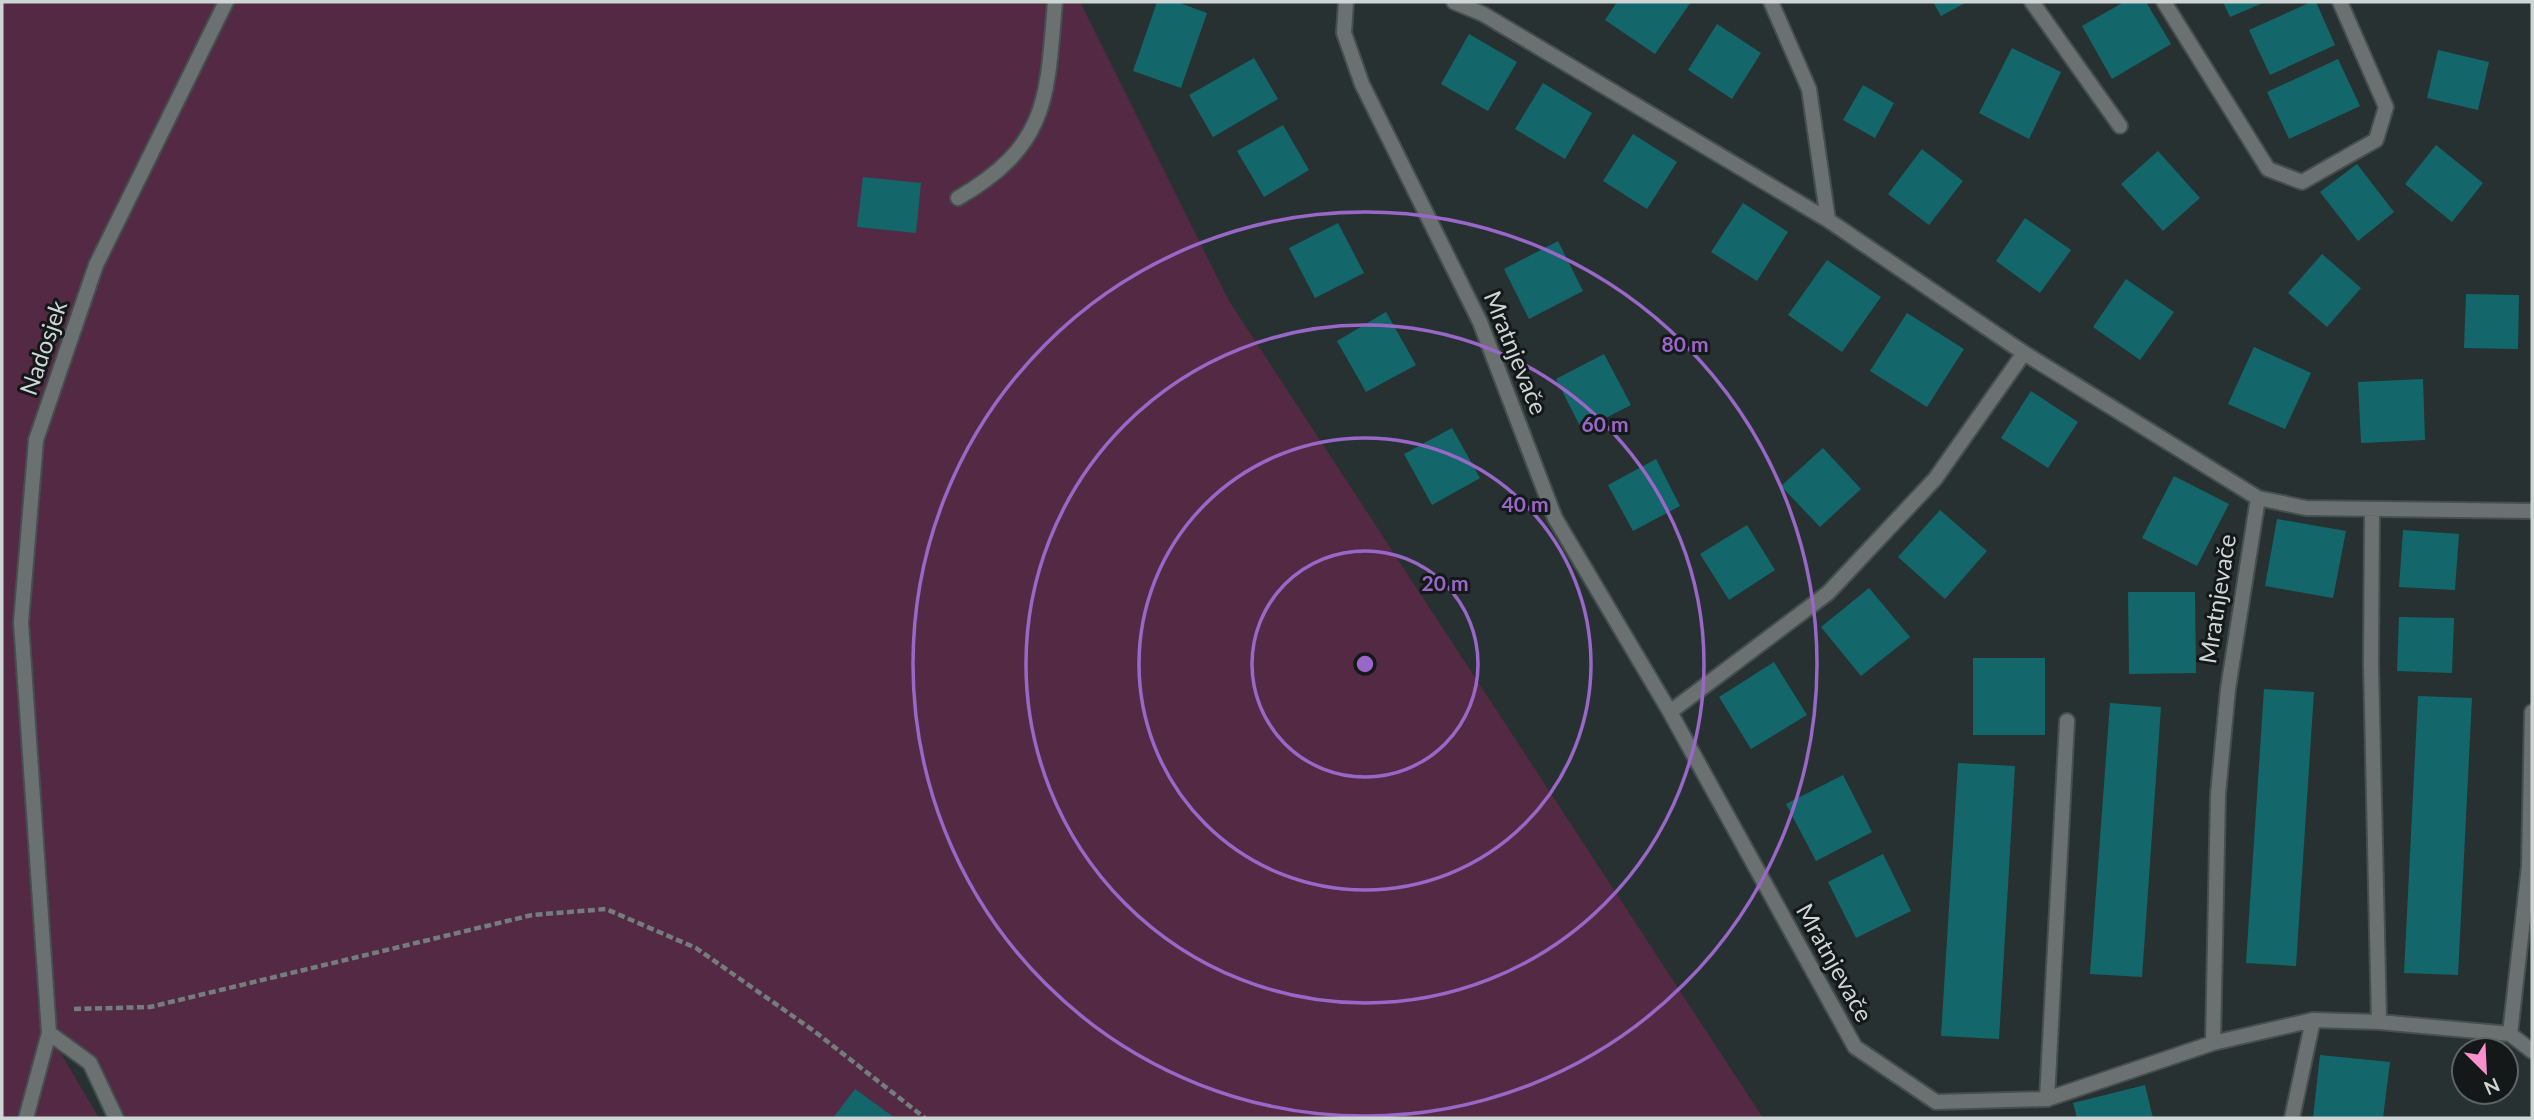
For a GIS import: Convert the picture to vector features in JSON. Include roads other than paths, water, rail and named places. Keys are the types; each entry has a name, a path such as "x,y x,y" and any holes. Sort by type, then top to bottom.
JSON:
{"street":[{"name":"Nadosjek","path":"26,1118 48,1032 21,622 36,440 96,264 226,2"},
{"path":"958,198 992,179 1030,138 1049,74 1055,2"},
{"name":"Mratnjevače","path":"1346,2 1344,33 1362,84 1480,322 1555,518 1670,712 1855,1047 1936,1102 2047,1099 2213,1043 2313,1020 2379,1022 2510,1034"},
{"path":"1454,2 1483,14 1828,220 2024,353 2258,498 2306,508 2532,511"},
{"path":"1771,2 1809,89 1828,220"},
{"path":"2032,2 2120,126"},
{"path":"2164,2 2268,169 2302,183 2376,140 2386,107 2340,2"},
{"path":"1670,712 1828,593 1935,479 2024,353"},
{"name":"Mratnjevače","path":"2213,1043 2218,794 2230,676 2258,498"},
{"path":"2372,509 2371,665 2379,1022"},
{"path":"2532,712 2529,866 2510,1034 2532,1051"},
{"path":"2047,1099 2067,721"},
{"path":"2292,1118 2313,1020"},
{"path":"48,1032 90,1063 116,1118"}]}
